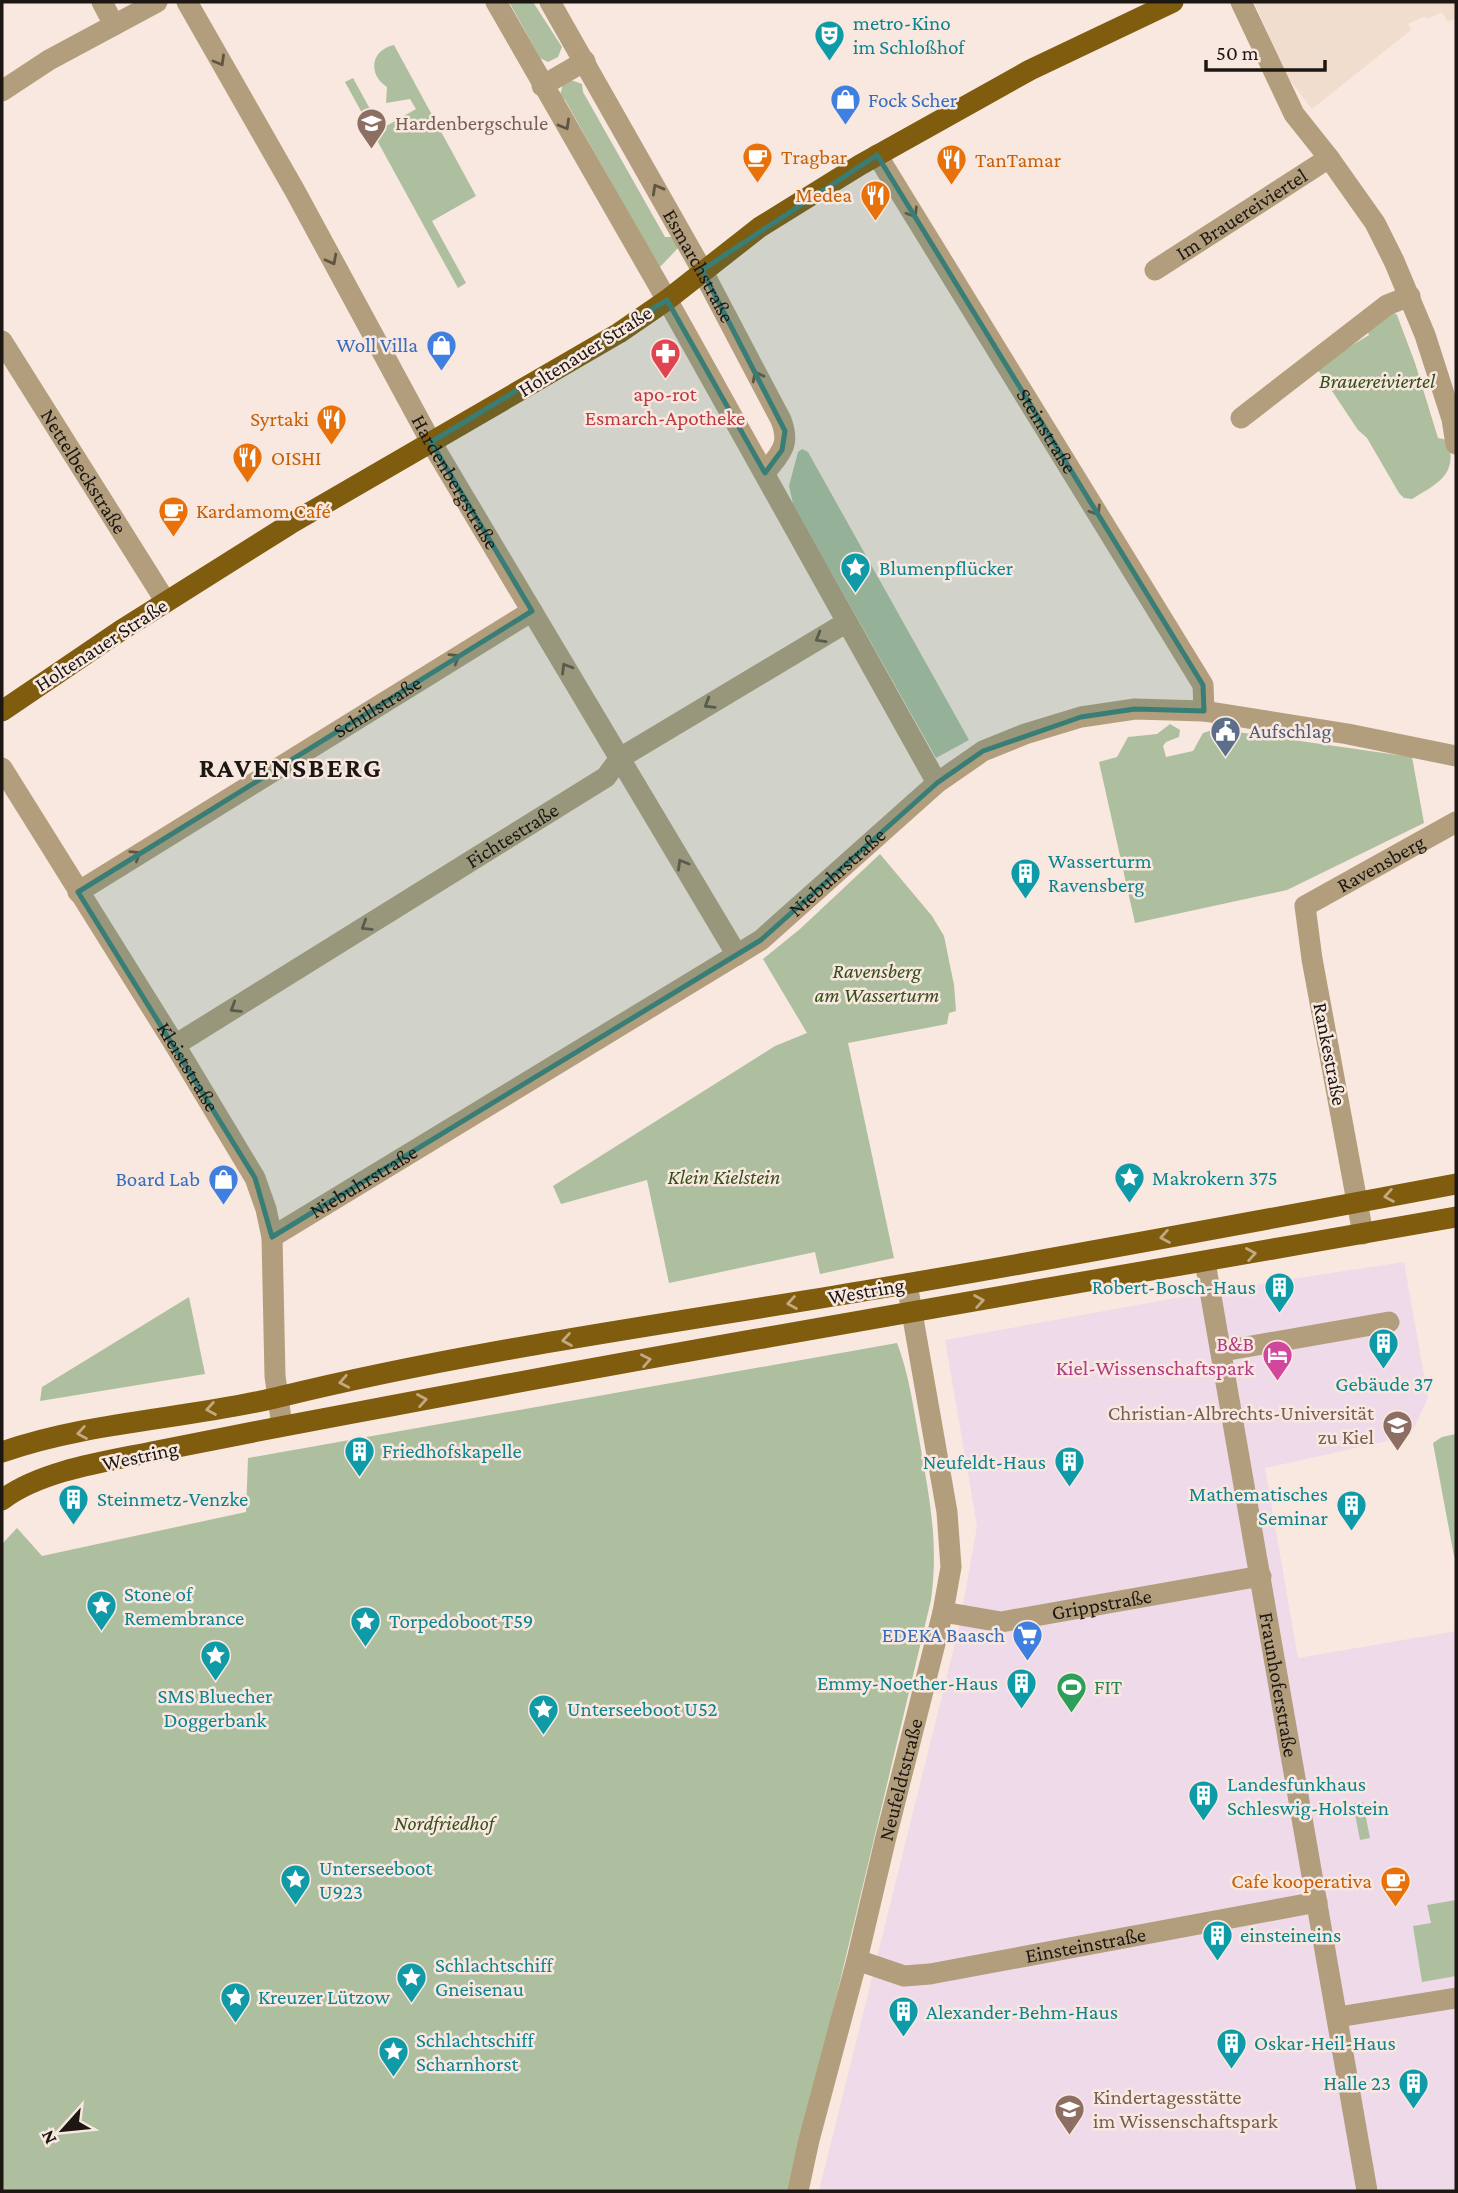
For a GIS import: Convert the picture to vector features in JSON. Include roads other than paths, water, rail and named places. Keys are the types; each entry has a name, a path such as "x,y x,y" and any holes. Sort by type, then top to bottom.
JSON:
{"main road":[{"name":"Holtenauer Straße","path":"2,711 166,602 290,524 619,333 667,300 760,227 877,155 1030,69 1173,2"},
{"name":"Westring","path":"2,1452 66,1436 508,1350 907,1284 1456,1184"},
{"name":"Westring","path":"2,1499 59,1474 282,1426 811,1328 1456,1217"}],"street":[{"path":"102,2 114,24"},
{"path":"2,91 38,67 157,2"},
{"name":"Hardenbergstraße","path":"187,2 295,191 431,442 737,955"},
{"name":"Esmarchstraße","path":"496,2 765,473 937,783"},
{"name":"Esmarchstraße","path":"550,2 702,270 785,431 782,450 765,473"},
{"name":"Im Brauereiviertel","path":"1241,2 1294,114 1375,223 1425,335 1452,419 1456,444"},
{"path":"542,86 585,61"},
{"name":"Steinstraße","path":"877,155 1203,685 1204,711"},
{"name":"Im Brauereiviertel","path":"1155,270 1329,158"},
{"path":"1241,418 1387,305 1409,296"},
{"name":"Nettelbeckstraße","path":"2,341 166,602"},
{"name":"Schillstraße","path":"78,892 532,611"},
{"name":"Fichtestraße","path":"175,1045 606,777 620,758 847,622"},
{"name":"Niebuhrstraße","path":"272,1237 761,940 937,783 983,751 1025,734 1081,717 1135,709 1204,711 1348,734 1456,756"},
{"name":"Kleiststraße","path":"2,768 255,1178 272,1237 277,1397"},
{"name":"Ravensberg","path":"1305,905 1456,822"},
{"name":"Rankestraße","path":"1305,905 1312,959 1363,1234"},
{"name":"Fraunhoferstraße","path":"1205,1262 1223,1351 1367,2191"},
{"name":"Neufeldtstraße","path":"798,2191 943,1612 951,1567 947,1512 907,1284"},
{"path":"1223,1351 1389,1322"},
{"path":"277,1397 282,1426"},
{"name":"Grippstraße","path":"943,1612 1001,1622 1261,1576"},
{"name":"Einsteinstraße","path":"857,1960 904,1976 930,1974 1317,1902"},
{"path":"1338,2017 1456,1998"}],"place":[{"name":"metro-Kino im Schloßhof","path":"830,62"},
{"name":"Fock Scher","path":"845,127"},
{"name":"Hardenbergschule","path":"372,150"},
{"name":"Tragbar","path":"758,184"},
{"name":"TanTamar","path":"952,187"},
{"name":"Medea","path":"875,222"},
{"name":"Woll Villa","path":"441,372"},
{"name":"apo-rot Esmarch-Apotheke","path":"665,381"},
{"name":"Syrtaki","path":"332,446"},
{"name":"OISHI","path":"248,485"},
{"name":"Kardamom Café","path":"173,538"},
{"name":"Blumenpflücker","path":"856,595"},
{"name":"Aufschlag","path":"1226,758"},
{"name":"Wasserturm Ravensberg","path":"1025,900"},
{"name":"Makrokern 375","path":"1129,1205"},
{"name":"Board Lab","path":"223,1206"},
{"name":"Robert-Bosch-Haus","path":"1279,1314"},
{"name":"Gebäude 37","path":"1384,1371"},
{"name":"B&B Kiel-Wissenschaftspark","path":"1277,1383"},
{"name":"Christian-Albrechts-Universität zu Kiel","path":"1397,1452"},
{"name":"Friedhofskapelle","path":"359,1478"},
{"name":"Neufeldt-Haus","path":"1069,1489"},
{"name":"Steinmetz-Venzke","path":"74,1526"},
{"name":"Mathematisches Seminar","path":"1351,1533"},
{"name":"Stone of Remembrance","path":"101,1633"},
{"name":"Torpedoboot T59","path":"366,1648"},
{"name":"EDEKA Baasch","path":"1028,1662"},
{"name":"SMS Bluecher Doggerbank","path":"215,1683"},
{"name":"Emmy-Noether-Haus","path":"1021,1710"},
{"name":"FIT","path":"1071,1714"},
{"name":"Unterseeboot U52","path":"544,1736"},
{"name":"Landesfunkhaus Schleswig-Holstein","path":"1204,1823"},
{"name":"Unterseeboot U923","path":"296,1907"},
{"name":"Cafe kooperativa","path":"1395,1908"},
{"name":"einsteineins","path":"1217,1962"},
{"name":"Schlachtschiff Gneisenau","path":"412,2004"},
{"name":"Kreuzer Lützow","path":"235,2024"},
{"name":"Alexander-Behm-Haus","path":"903,2039"},
{"name":"Oskar-Heil-Haus","path":"1231,2070"},
{"name":"Schlachtschiff Scharnhorst","path":"393,2079"},
{"name":"Halle 23","path":"1414,2110"},
{"name":"Kindertagesstätte im Wissenschaftspark","path":"1070,2136"}],"district":[{"name":"RAVENSBERG","path":"291,767"}],"park label":[{"name":"Brauereiviertel","path":"1377,381"},
{"name":"Ravensberg am Wasserturm","path":"877,983"},
{"name":"Klein Kielstein","path":"724,1177"},
{"name":"Nordfriedhof","path":"444,1823"}]}
